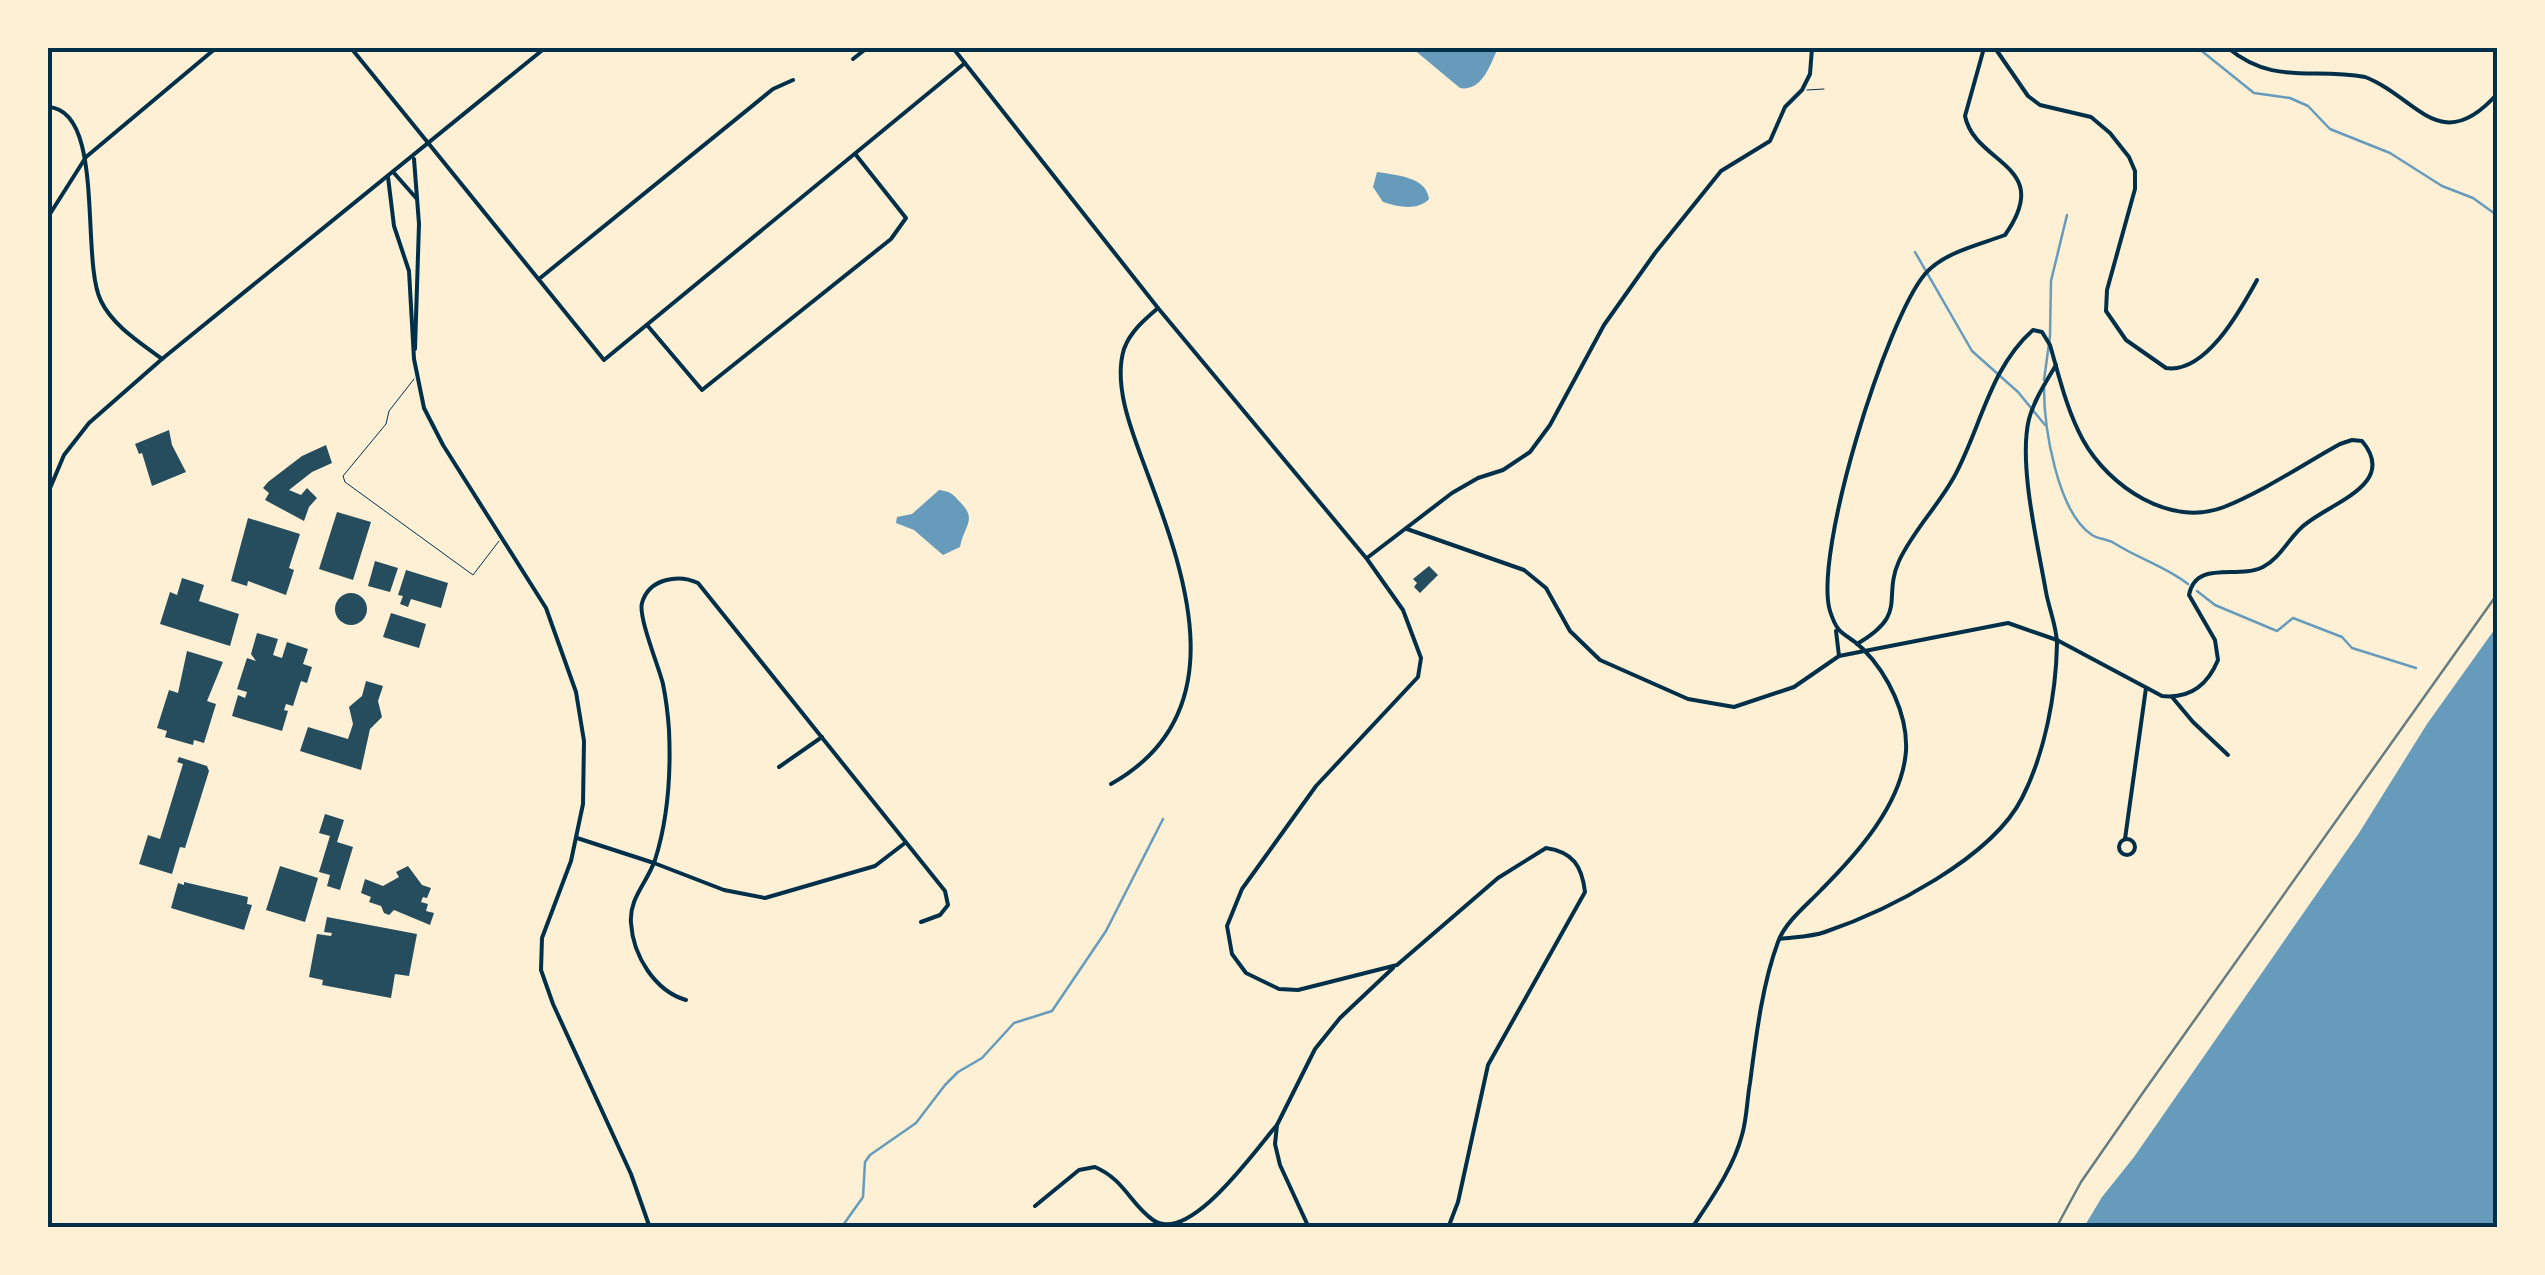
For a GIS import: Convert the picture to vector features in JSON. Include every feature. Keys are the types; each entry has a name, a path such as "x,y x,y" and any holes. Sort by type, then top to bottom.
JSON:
{"street":[{"path":"48,217 86,157 216,48"},
{"path":"350,48 604,360 966,62"},
{"path":"48,493 78,434 162,359 545,48"},
{"path":"853,59 867,48"},
{"path":"953,48 1403,610 1421,658 1418,677 1316,786 1242,889 1227,926 1232,954 1246,973 1279,990 1298,990 1397,965"},
{"path":"1366,559 1452,493 1503,470 1530,452 1550,426 1604,325 1655,253 1721,171 1770,140 1785,107 1802,90 1810,74 1812,48"},
{"path":"1839,656 1826,583 1836,518 1862,415 1910,295 1927,271 1949,256 2005,235 2018,218 2022,204 2020,187 2007,164 1967,126 1965,116 1984,48"},
{"path":"1995,48 2028,96 2040,105 2091,117 2129,157 2135,171 2135,189 2107,290 2106,312 2126,340 2166,368 2186,366 2221,337 2257,280"},
{"path":"2228,48 2250,64 2271,72 2376,81 2425,118 2436,121 2472,114 2498,92"},
{"path":"539,279 773,89 793,80"},
{"path":"48,107 65,111 72,119 86,157 90,257 102,303 131,336 162,359"},
{"path":"648,325 702,390 891,238 906,218 856,155"},
{"path":"414,156 418,329 414,359"},
{"path":"393,172 417,200"},
{"path":"388,177 394,226 409,271 414,359 424,408 552,622 576,692 585,770 577,838 542,938 541,970 631,1174 650,1228"},
{"path":"1111,784 1144,762 1164,742 1178,719 1185,697 1191,638 1177,556 1133,434 1121,378 1123,352 1129,338 1158,308"},
{"path":"1860,646 1889,616 1900,560 1972,443 1990,389 2024,338 2038,330 2050,345 2084,442 2128,489 2161,508 2194,514 2223,507 2340,444 2362,441 2370,450 2371,474 2364,487 2325,508 2300,528 2275,558 2249,572 2211,572 2191,585 2189,595 2215,640 2218,660 2203,684 2172,697"},
{"path":"1778,939 1822,934 1892,902 1967,858 2004,824 2022,799 2049,714 2057,640 2032,514 2028,423 2056,365"},
{"path":"1407,529 1524,570 1546,588 1570,631 1600,660 1688,699 1734,708 1794,686 1839,656 2008,623 2057,640 2146,688 2172,697 2228,755"},
{"path":"686,1000 671,996 654,980 634,938 632,902 654,863 665,817 669,729 663,685 641,616 648,592 662,581 685,576 698,583 945,891 948,899 940,915 921,922"},
{"path":"1692,1228 1719,1188 1742,1136 1760,1016 1778,939 1854,857 1900,779 1906,752 1904,719 1870,657 1836,631"},
{"path":"2125,839 2146,688"},
{"path":"779,768 822,737"},
{"path":"577,838 724,890 765,898 875,866 905,843"},
{"path":"1035,1206 1079,1170 1095,1167 1122,1184 1154,1221 1172,1226 1187,1220 1210,1201 1277,1124 1315,1048 1340,1018 1498,878 1546,848 1561,850 1576,860 1585,892 1488,1066 1458,1202 1448,1228"},
{"path":"1277,1124 1280,1165 1309,1228"}],"lane":[{"path":"1802,90 1824,89"},
{"path":"416,376 389,410 386,424 344,476 345,482 473,575 502,539"}],"water":[{"path":"1412,48 1498,48 1480,82 1460,88"},
{"path":"1377,172 1417,182 1429,199 1414,207 1383,202 1373,187"},
{"path":"939,490 955,497 969,518 960,547 943,555 914,530 896,523 897,517 912,514"},
{"path":"2497,626 2497,1227 2084,1227 2359,833 2427,724"}],"building":[{"path":"169,430 186,472 152,486 142,453 135,444"},
{"path":"326,445 332,463 312,472 289,490 301,495 307,488 317,498 304,521 265,500 269,493 263,488 268,482 302,456"},
{"path":"337,512 371,522 353,580 319,569"},
{"path":"248,518 300,534 289,568 294,570 286,595 248,581 247,586 231,581"},
{"path":"375,561 398,568 390,592 368,586"},
{"path":"1429,566 1438,575 1420,593 1413,579"},
{"path":"406,570 448,583 441,608 411,599 408,607 400,604 403,596 398,595"},
{"path":"182,578 204,585 199,601 239,614 230,646 160,624 170,592 177,595"},
{"path":"351,593 362,598 367,609 362,620 351,625 340,620 335,609 340,598"},
{"path":"391,613 426,624 419,648 383,637"},
{"path":"257,633 278,639 273,655 282,658 287,642 308,649 303,664 312,667 307,683 301,681 293,706 286,704 284,710 288,711 282,731 232,716 238,695 245,698 247,692 237,689 247,658 256,661 251,654"},
{"path":"187,651 223,662 207,701 216,704 204,743 194,740 193,745 165,737 167,731 157,728 169,690 178,693"},
{"path":"366,681 383,686 378,701 382,717 370,729 361,770 300,751 308,727 348,739 353,724 349,707 362,696"},
{"path":"179,757 207,766 209,771 185,848 180,847 172,874 139,864 148,835 160,839 183,764 177,762"},
{"path":"325,814 344,820 337,842 353,847 340,890 327,886 330,875 319,872 330,836 319,833"},
{"path":"280,866 318,878 305,922 266,910"},
{"path":"408,866 422,885 431,888 421,902 428,904 426,911 434,913 430,925 394,910 389,915 384,913 381,906 369,902 371,897 361,893 365,879 383,886"},
{"path":"178,883 248,897 247,904 252,905 244,930 171,908"},
{"path":"327,917 417,934 409,976 395,974 391,998 322,985 323,980 309,977 317,934 332,933 324,932"}],"waterway":[{"path":"2198,48 2254,93 2290,98 2308,106 2330,129 2390,153 2498,216"},
{"path":"2044,380 2051,281 2067,215"},
{"path":"1915,252 1972,351 2018,392 2045,425"},
{"path":"2044,388 2055,468 2061,489 2080,524 2092,535 2188,584"},
{"path":"2197,591 2215,605 2277,631 2293,618 2342,637 2352,648 2416,668"},
{"path":"841,1228 863,1197 865,1162 870,1155 916,1123 945,1085 982,1058 1014,1023 1052,1011 1106,931 1163,819"}],"railway":[{"path":"2056,1228 2081,1182 2142,1094 2498,593"}]}
